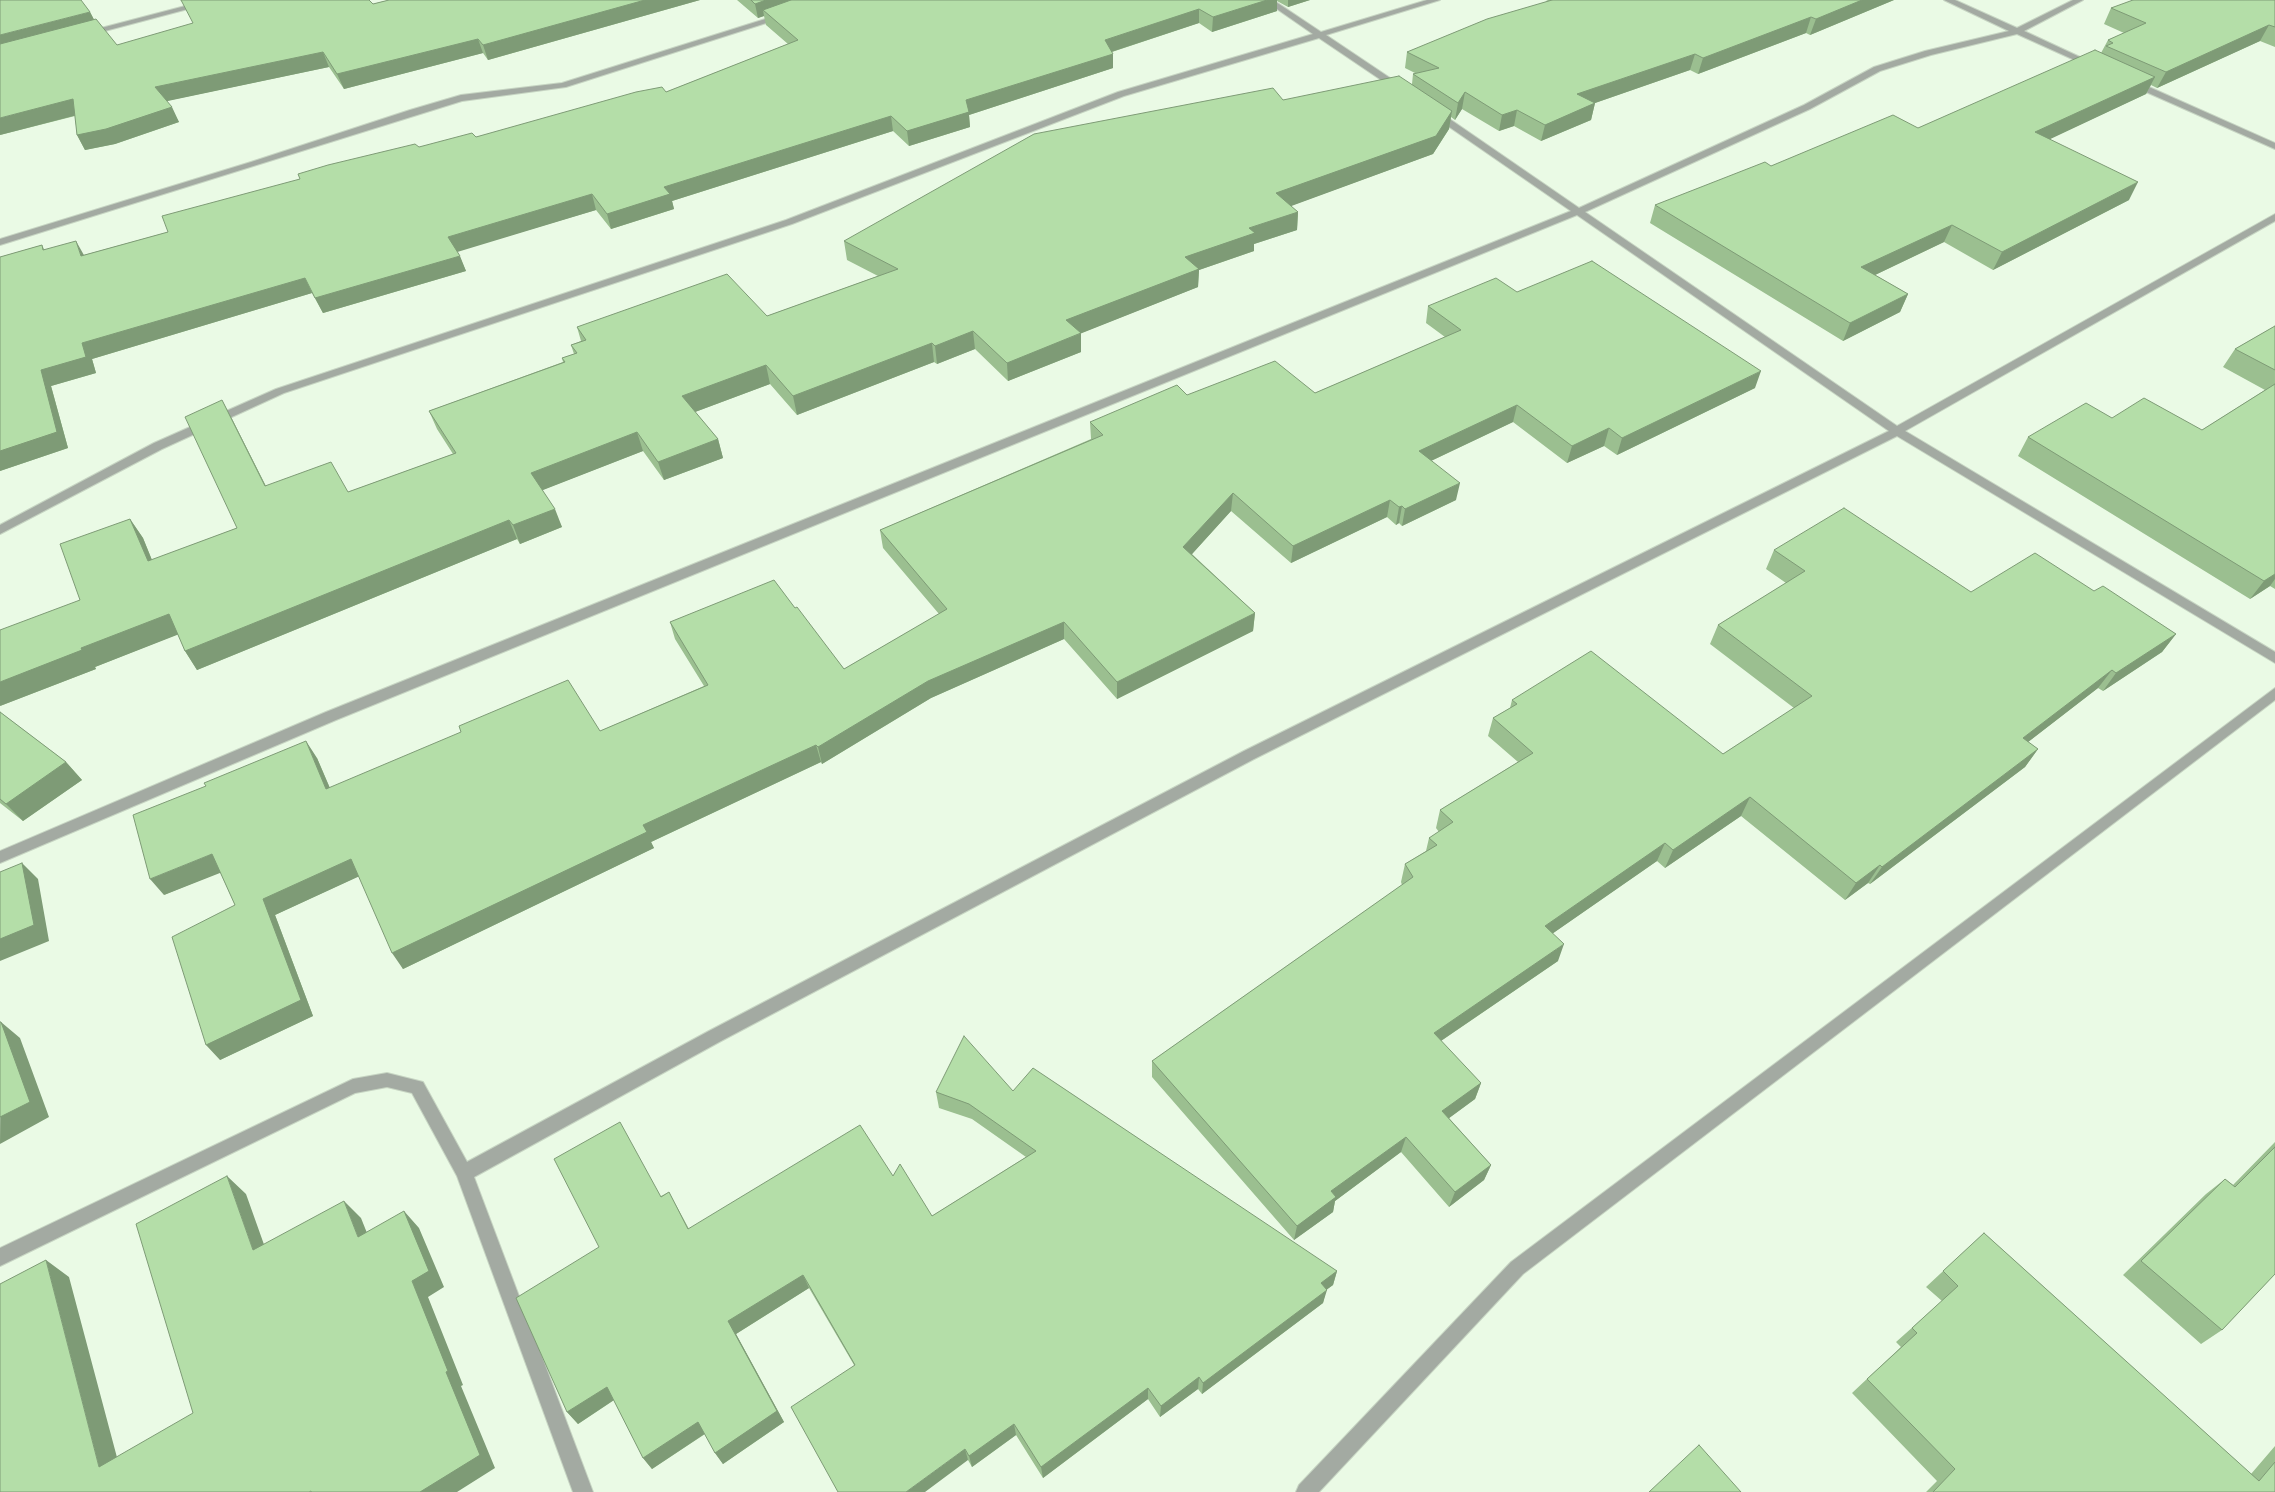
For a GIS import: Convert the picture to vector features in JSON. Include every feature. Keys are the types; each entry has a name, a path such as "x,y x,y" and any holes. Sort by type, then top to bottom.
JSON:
{"street":[{"path":"77,36 218,0"},
{"path":"1268,0 1410,96"},
{"path":"0,530 158,446 280,390 788,222 1121,94 1436,0"},
{"path":"1948,0 2106,71"},
{"path":"0,857 331,716 1580,211 1807,107 1877,69 1928,53 2018,31 2079,0"},
{"path":"0,242 461,98 563,85 791,14"},
{"path":"2124,79 2275,146"},
{"path":"1426,106 1897,430 2275,658"},
{"path":"464,1173 715,1036 1249,755 1897,430 2275,217"},
{"path":"1306,1492 1516,1268 2275,693"},
{"path":"0,1257 353,1086 387,1080 417,1087 464,1173 583,1492"}],"building":[{"path":"0,0 81,0 90,12 0,35"},
{"path":"181,0 369,0 373,4 389,0 645,0 483,45 478,39 337,74 323,52 155,87 172,107 106,129 77,135 73,99 0,118 0,44 96,19 117,45 193,23"},
{"path":"751,0 766,0 755,4"},
{"path":"791,0 1267,0 1213,17 1199,9 1105,40 1113,54 966,100 969,112 907,131 891,116 664,187 670,194 607,214 592,194 448,237 460,256 315,298 305,278 82,343 86,357 41,370 57,432 0,451 0,257 42,245 43,250 76,241 81,256 168,232 162,216 300,179 298,174 328,165 415,144 419,147 472,133 476,137 636,92 662,87 666,92 798,40 763,10"},
{"path":"1552,0 1862,0 1816,19 1811,17 1703,58 1695,54 1577,94 1595,103 1545,125 1517,110 1502,115 1465,92 1458,103 1413,74 1439,68 1407,52 1487,19"},
{"path":"2133,0 2275,0 2275,27 2269,25 2166,72 2106,46 2113,43 2108,40 2146,23 2111,8"},
{"path":"2095,50 2155,77 2035,132 2138,182 2002,252 1952,225 1861,267 1908,294 1850,323 1655,205 1765,162 1771,166 1893,115 1918,128"},
{"path":"1399,76 1452,111 1436,136 1276,193 1298,212 1249,228 1255,233 1185,257 1199,269 1066,320 1081,333 1007,363 973,331 935,346 932,343 793,396 766,365 682,396 718,439 658,462 637,432 531,473 555,509 513,525 509,520 185,651 169,614 0,682 0,630 80,600 60,544 130,519 148,561 237,528 185,417 222,400 265,486 331,462 348,492 456,453 429,411 565,362 562,358 577,353 571,345 586,340 577,327 727,274 767,316 898,269 844,241 1034,134 1273,88 1283,100"},
{"path":"1592,261 1761,371 1622,438 1609,428 1572,446 1517,405 1419,451 1460,483 1405,509 1390,500 1293,546 1233,493 1183,547 1255,613 1117,682 1064,622 928,681 818,747 816,745 643,825 647,832 392,953 351,859 263,899 301,1000 206,1045 172,937 235,905 212,854 150,879 133,815 206,786 204,783 306,741 326,789 461,732 459,726 568,680 600,731 708,685 670,622 774,580 844,669 947,609 880,530 1103,435 1090,422 1177,385 1187,395 1275,361 1315,393 1461,330 1428,306 1496,278 1517,292"},
{"path":"2275,326 2275,370 2235,349"},
{"path":"2275,384 2275,574 2264,581 2028,437 2086,403 2112,418 2144,398 2202,430"},
{"path":"1844,508 1971,592 2035,553 2094,591 2103,586 2176,634 2116,673 2112,670 2023,738 2038,749 1882,867 1880,865 1856,883 1750,797 1673,850 1665,843 1545,926 1564,944 1434,1033 1481,1083 1442,1111 1491,1165 1455,1192 1406,1137 1331,1191 1336,1197 1297,1226 1152,1061 1413,877 1405,864 1437,845 1429,838 1453,822 1440,810 1533,753 1493,718 1517,704 1512,700 1591,651 1723,754 1812,696 1718,625 1805,571 1774,550"},
{"path":"0,712 66,762 6,804 0,799"},
{"path":"22,863 34,925 0,939 0,872"},
{"path":"0,1022 30,1102 0,1117"},
{"path":"964,1036 1013,1091 1033,1068 1337,1271 1321,1283 1327,1290 1203,1383 1199,1377 1161,1406 1148,1388 1041,1467 1014,1424 969,1456 965,1449 906,1492 838,1492 791,1407 855,1365 803,1275 728,1321 777,1411 715,1453 698,1422 643,1458 607,1387 567,1412 516,1298 599,1247 554,1159 620,1122 661,1197 669,1192 688,1229 860,1125 893,1176 900,1164 932,1216 1036,1151 969,1104 936,1092"},
{"path":"2275,1147 2275,1274 2222,1330 2141,1261 2225,1179 2235,1187"},
{"path":"227,1176 253,1250 344,1201 358,1237 404,1211 429,1271 412,1281 480,1455 420,1492 0,1492 0,1284 46,1260 99,1467 193,1413 136,1224"},
{"path":"1984,1233 2259,1481 2275,1462 2275,1492 1933,1492 1955,1469 1867,1379 1917,1333 1912,1328 1958,1286 1943,1271"},
{"path":"1699,1445 1741,1492 1649,1492"}]}
